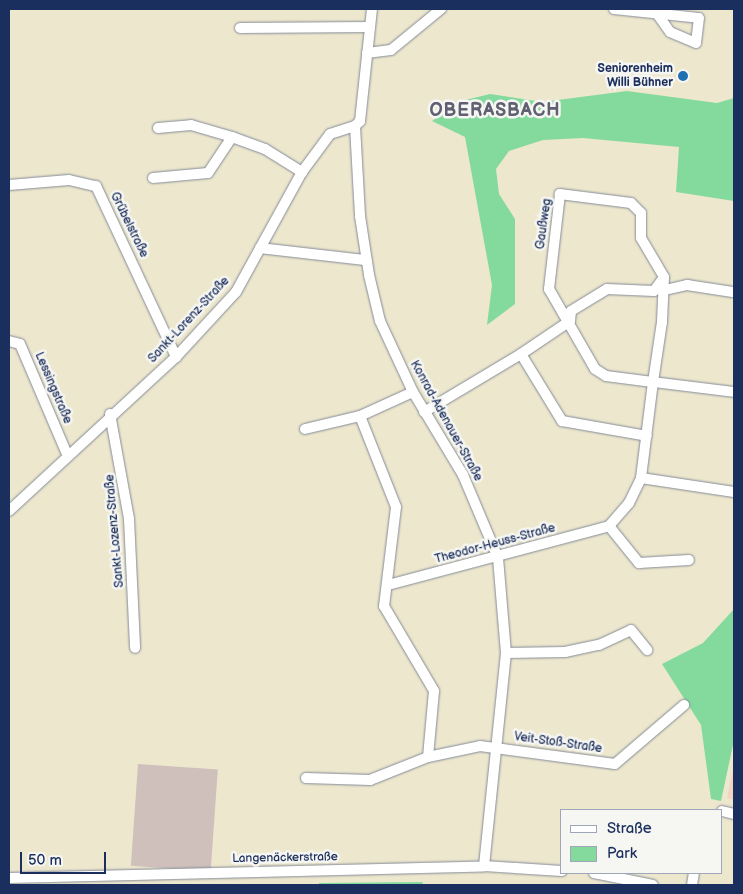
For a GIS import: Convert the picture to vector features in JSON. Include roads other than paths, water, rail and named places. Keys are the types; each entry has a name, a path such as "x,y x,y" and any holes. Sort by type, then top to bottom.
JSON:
{"street":[{"name":"Konrad-Adenauer-Straße","path":"372,9 360,121 355,126 366,260 380,321 413,392 463,475 498,558 506,653 484,866"},
{"path":"367,53 391,50 441,9"},
{"path":"614,9 658,15"},
{"path":"240,28 370,27"},
{"path":"158,128 191,125 232,137 265,149 302,172"},
{"name":"Sankt-Lorenz-Straße","path":"9,511 110,414 176,357 236,292 302,172 330,134 355,126"},
{"path":"153,178 208,173 232,137"},
{"name":"Grübelstraße","path":"9,184 69,180 96,186 176,357"},
{"name":"Gaußweg","path":"570,321 549,289 560,194 631,203 641,213 641,238 664,277"},
{"path":"260,248 366,260"},
{"path":"664,277 665,290 641,478 629,502 609,526 638,563 689,560"},
{"path":"664,277 654,291 607,289 571,311 570,321 595,369 606,376 734,392"},
{"path":"665,290 688,285 732,292"},
{"path":"424,412 521,354 570,321"},
{"name":"Lessingstraße","path":"9,341 20,344 67,454"},
{"path":"521,354 562,421 647,436"},
{"path":"305,429 360,416 413,392"},
{"name":"Sankt-Lozenz-Straße","path":"110,414 129,519 135,648"},
{"path":"360,416 396,507 384,606 434,690 428,757"},
{"path":"641,478 734,492"},
{"name":"Theodor-Heuss-Straße","path":"388,585 498,558 609,526"},
{"path":"506,653 565,652 599,645 631,630 647,650"},
{"name":"Veit-Stoß-Straße","path":"306,778 370,780 428,757 496,748 615,764 684,705"},
{"name":"Langenäckerstraße","path":"9,878 484,866 560,871"},
{"path":"599,874 654,885"}],"place":[{"name":"Seniorenheim Willi Bühner","path":"683,76"}],"district":[{"name":"OBERASBACH","path":"495,111"}]}
